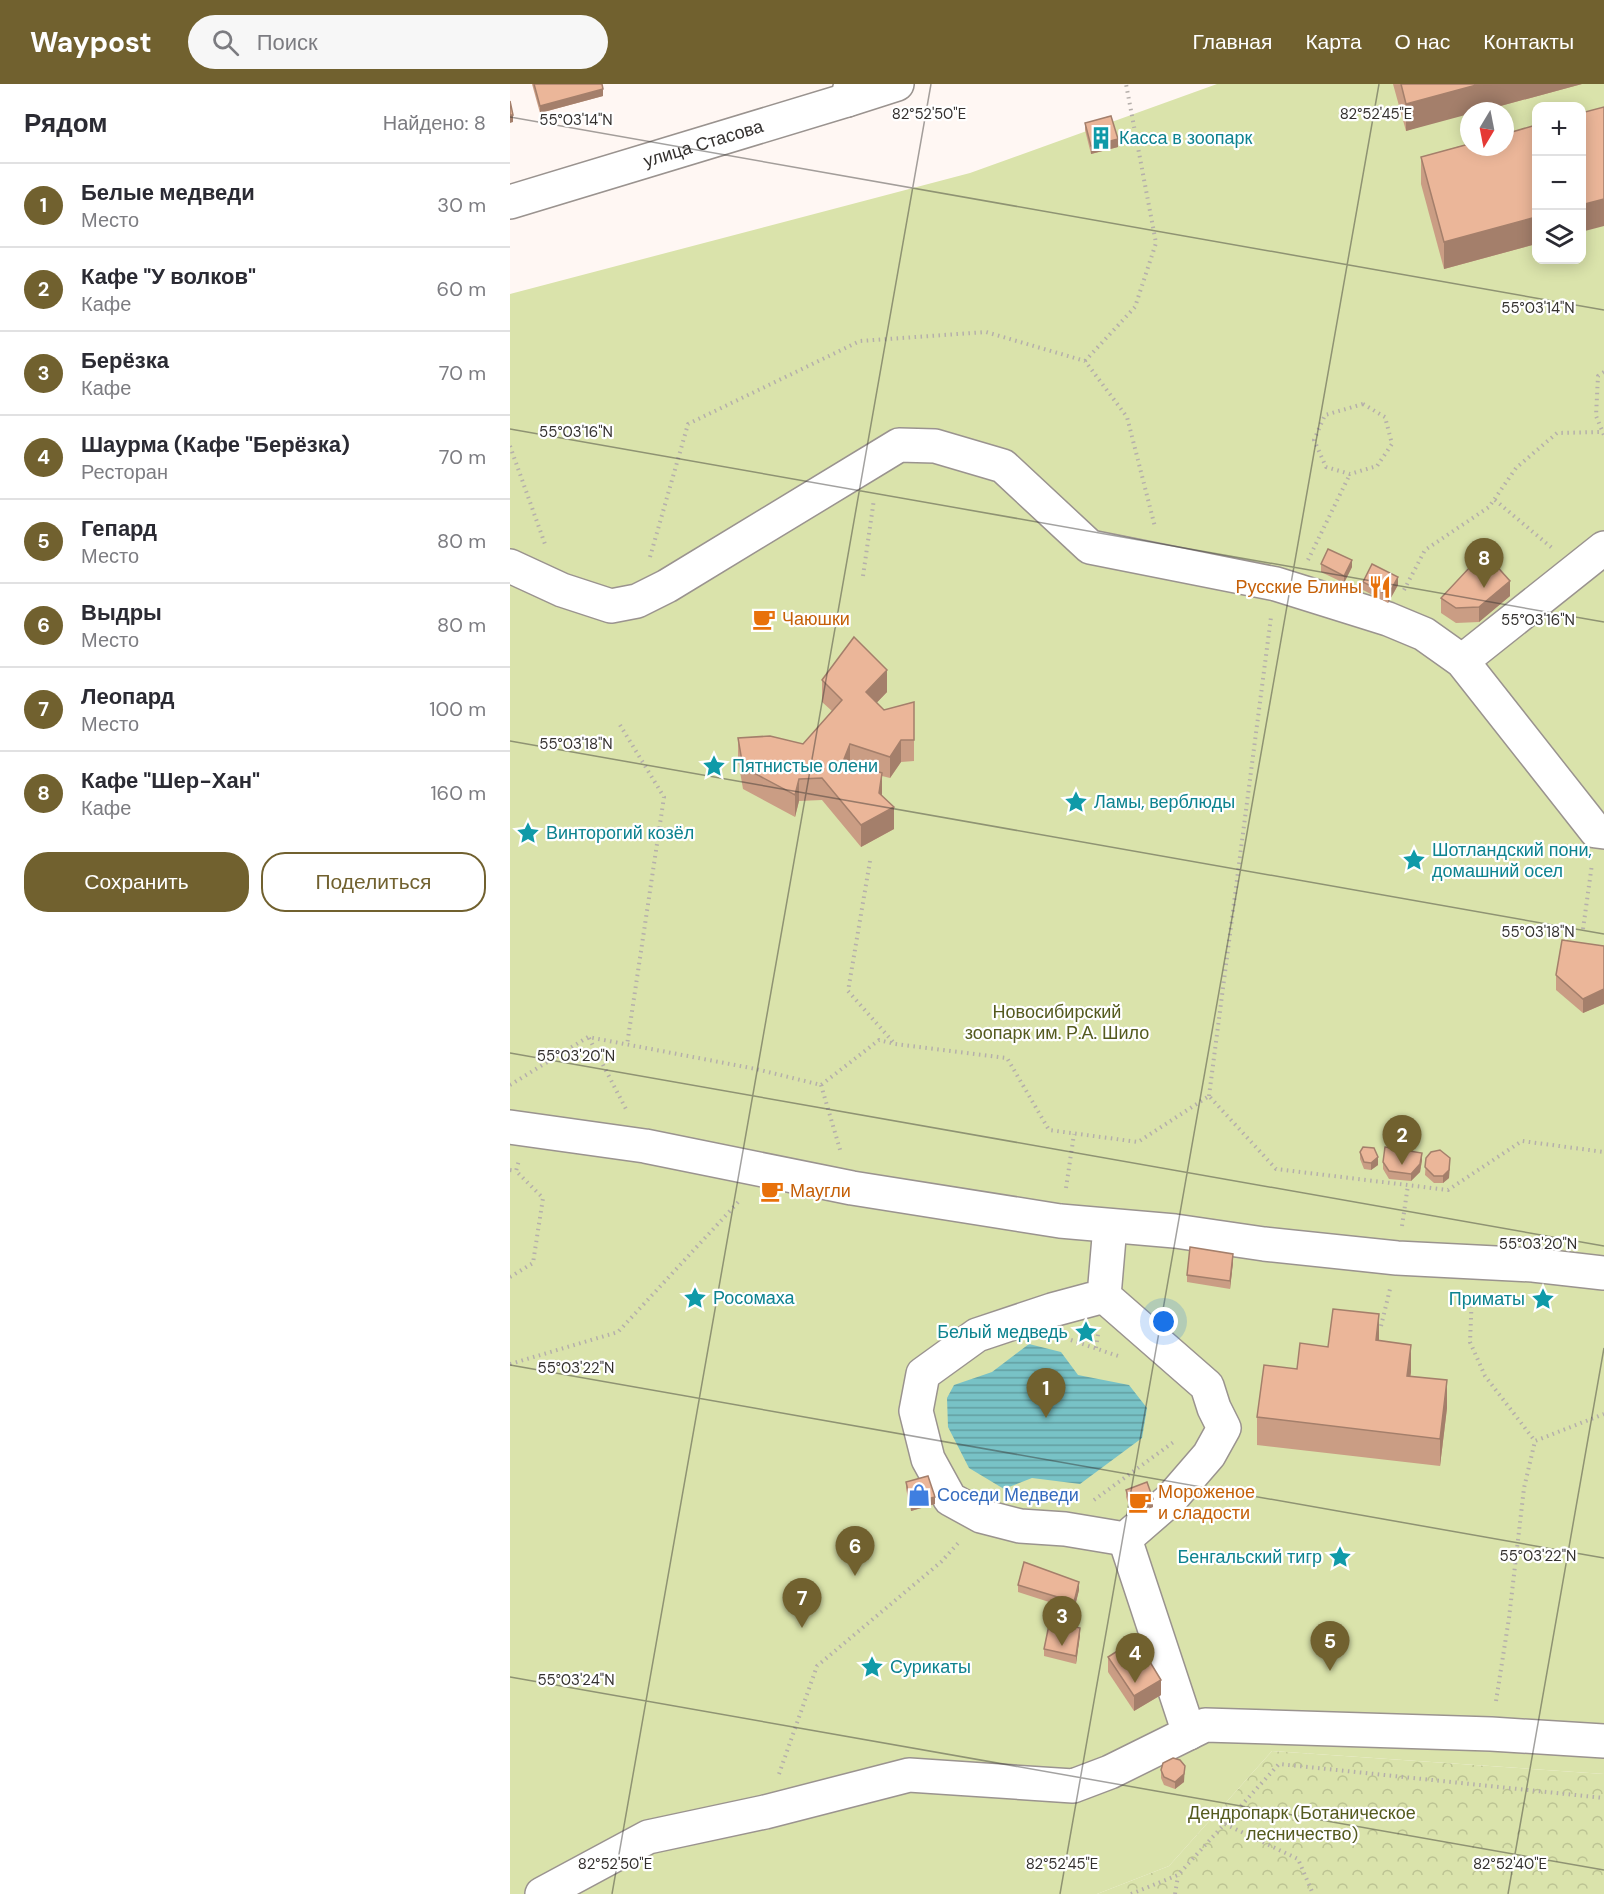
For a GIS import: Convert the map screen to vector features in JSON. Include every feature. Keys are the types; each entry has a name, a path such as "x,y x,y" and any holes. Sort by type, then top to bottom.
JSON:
{"street":[{"name":"улица Стасова","path":"510,202 849,92 897,84"},
{"path":"510,566 562,590 611,606 637,601 677,580 899,445 935,446 1003,466 1090,547 1284,587 1388,619 1424,634 1462,661 1600,831"},
{"path":"1462,661 1604,548"},
{"path":"518,1128 645,1146 852,1188 1060,1221 1175,1231 1264,1244 1397,1258 1478,1261 1604,1273"},
{"path":"1104,1296 1110,1226"},
{"path":"1104,1296 1207,1386 1224,1428 1209,1455 1171,1499 1125,1539"},
{"path":"1104,1296 1052,1310 977,1335 923,1374 916,1411 928,1459 950,1499 981,1516 1020,1526 1065,1529 1125,1539"},
{"path":"1125,1539 1189,1733"},
{"path":"542,1894 648,1837 765,1812 909,1775 1073,1786 1110,1772 1205,1725 1491,1734 1604,1741"}],"path":[{"path":"1085,360 1135,307 1156,243 1126,84"},
{"path":"1388,619 1425,550 1489,507 1516,468 1557,433 1603,434 1596,416 1598,376 1604,372"},
{"path":"821,1085 879,1040 1007,1058 1049,1130 1138,1142 1209,1096 1284,587 1350,474 1377,466 1392,444 1385,417 1363,404 1325,415 1314,440 1326,467 1350,474"},
{"path":"510,446 562,590"},
{"path":"863,576 880,457"},
{"path":"1495,500 1578,569"},
{"path":"620,725 664,797 627,1045"},
{"path":"1583,929 1600,831"},
{"path":"870,861 848,991 895,1044"},
{"path":"588,1038 645,1146"},
{"path":"510,1085 588,1038 756,1069 821,1085"},
{"path":"821,1085 852,1188"},
{"path":"1209,1096 1276,1169 1448,1190 1522,1141 1604,1152"},
{"path":"516,1171 518,1128"},
{"path":"1060,1221 1074,1134"},
{"path":"510,1170 516,1171 543,1198 533,1263 510,1277"},
{"path":"510,1364 618,1332 768,1170"},
{"path":"1478,1261 1472,1299 1470,1342 1485,1376 1535,1441"},
{"path":"1060,1339 1071,1339 1126,1359"},
{"path":"1535,1441 1604,1414"},
{"path":"1065,1529 1077,1512 1192,1428 1209,1455"},
{"path":"1491,1734 1509,1618 1524,1488 1535,1441"},
{"path":"765,1812 818,1666 941,1563 981,1516"},
{"path":"1131,1894 1178,1875 1279,1764 1604,1798"},
{"path":"1225,1824 1298,1859 1313,1894"},
{"path":"1175,1894 1178,1875"}],"green space":[{"name":"Новосибирский зоопарк им. Р.А. Шило","path":"1217,84 1604,84 1604,1774 1272,1751 1169,1866 1097,1894 510,1894 510,294 970,173"},
{"name":"Дендропарк (Ботаническое лесничество)","path":"1272,1751 1604,1774 1604,1894 1097,1894 1169,1866"}],"water":[{"path":"1029,1344 1061,1352 1078,1375 1129,1385 1147,1408 1142,1438 1080,1484 1032,1478 1004,1489 969,1468 948,1427 947,1398 954,1385 992,1372"}],"building":[{"path":"534,84 602,84 603,89 540,106"},
{"path":"1401,84 1480,84 1406,104"},
{"path":"1604,107 1604,199 1586,204 1586,156 1586,112"},
{"name":"Касса в зоопарк","path":"1111,116 1118,139 1091,146 1085,123"},
{"path":"1532,126 1532,218 1444,242 1421,157 1460,146 1460,156 1514,156 1514,131"},
{"path":"1328,549 1352,560 1344,576 1321,564"},
{"path":"1484,552 1510,581 1479,607 1456,608 1441,598"},
{"path":"1372,564 1398,577 1388,595 1363,582"},
{"path":"854,637 887,670 866,692 884,710 914,702 914,740 901,740 890,757 850,744 844,759 882,773 879,793 894,807 861,825 822,778 799,779 795,795 743,767 738,738 770,736 803,744 842,700 822,680"},
{"path":"1562,940 1604,946 1604,989 1583,999 1556,975"},
{"path":"1363,1147 1374,1148 1378,1157 1371,1163 1364,1162 1360,1152"},
{"path":"1385,1147 1422,1153 1420,1164 1411,1174 1389,1171 1383,1162"},
{"path":"1440,1150 1450,1158 1449,1170 1443,1176 1434,1176 1425,1167 1426,1158 1431,1152"},
{"path":"1190,1247 1233,1254 1230,1281 1187,1275"},
{"path":"1333,1309 1379,1314 1376,1340 1411,1345 1407,1376 1447,1380 1440,1439 1257,1417 1264,1365 1297,1369 1300,1343 1328,1347"},
{"name":"Соседи Медведи","path":"928,1476 935,1497 911,1503 906,1482"},
{"path":"1147,1482 1153,1499 1132,1507 1126,1490"},
{"path":"1024,1562 1079,1582 1074,1602 1018,1585"},
{"path":"1050,1620 1080,1628 1076,1656 1044,1649"},
{"path":"1136,1639 1161,1680 1134,1696 1108,1657"},
{"path":"1173,1758 1180,1760 1185,1766 1184,1774 1175,1782 1164,1777 1161,1770 1163,1763"}],"place":[{"name":"Касса в зоопарк","path":"1101,138"},
{"name":"Русские Блины","path":"1380,587"},
{"name":"Кафе \"Шер-Хан\"","path":"1484,588"},
{"name":"Чаюшки","path":"764,619"},
{"name":"Пятнистые олени","path":"714,766"},
{"name":"Ламы, верблюды","path":"1076,802"},
{"name":"Винторогий козёл","path":"528,833"},
{"name":"Шотландский пони, домашний осел","path":"1414,860"},
{"name":"Кафе \"У волков\"","path":"1402,1165"},
{"name":"Маугли","path":"772,1191"},
{"name":"Росомаха","path":"695,1298"},
{"name":"Приматы","path":"1543,1299"},
{"name":"Белый медведь","path":"1086,1332"},
{"name":"Белые медведи","path":"1046,1418"},
{"name":"Соседи Медведи","path":"919,1495"},
{"name":"Мороженое и сладости","path":"1140,1502"},
{"name":"Бенгальский тигр","path":"1340,1557"},
{"name":"Выдры","path":"855,1576"},
{"name":"Леопард","path":"802,1628"},
{"name":"Берёзка","path":"1062,1646"},
{"name":"Сурикаты","path":"872,1667"},
{"name":"Гепард","path":"1330,1671"},
{"name":"Шаурма (Кафе \"Берёзка)","path":"1135,1683"}]}
